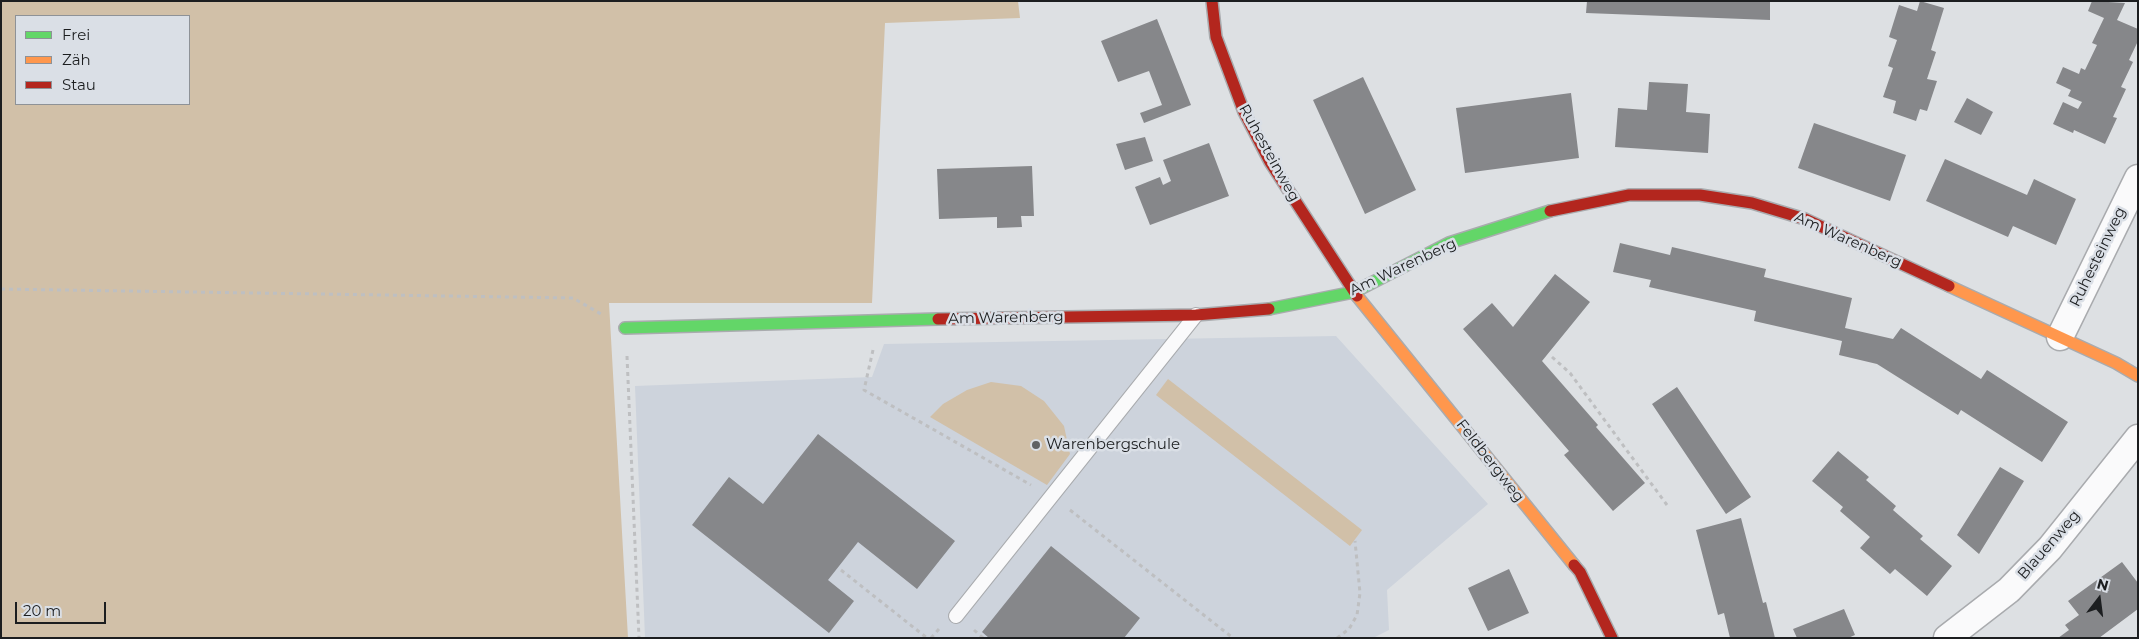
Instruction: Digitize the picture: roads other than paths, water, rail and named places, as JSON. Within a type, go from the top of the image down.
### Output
[{"type":"street","name":"Ruhesteinweg","points":[[1212,1],[1216,37],[1244,112],[1270,162],[1354,292]]},
{"type":"street","name":"Ruhesteinweg","points":[[2060,337],[2138,178]]},
{"type":"street","name":"Am Warenberg","points":[[625,328],[890,320],[1196,315],[1274,309],[1354,292],[1449,244],[1554,210],[1629,195],[1700,195],[1752,203],[1805,219],[2116,363],[2138,376]]},
{"type":"street","name":"Feldbergweg","points":[[1354,292],[1580,572],[1612,638]]},
{"type":"street","name":"Blauenweg","points":[[1947,638],[2009,590],[2050,548],[2138,438]]},
{"type":"lane","points":[[956,616],[1196,315]]},
{"type":"place","name":"Warenbergschule","points":[[1036,445]]}]
